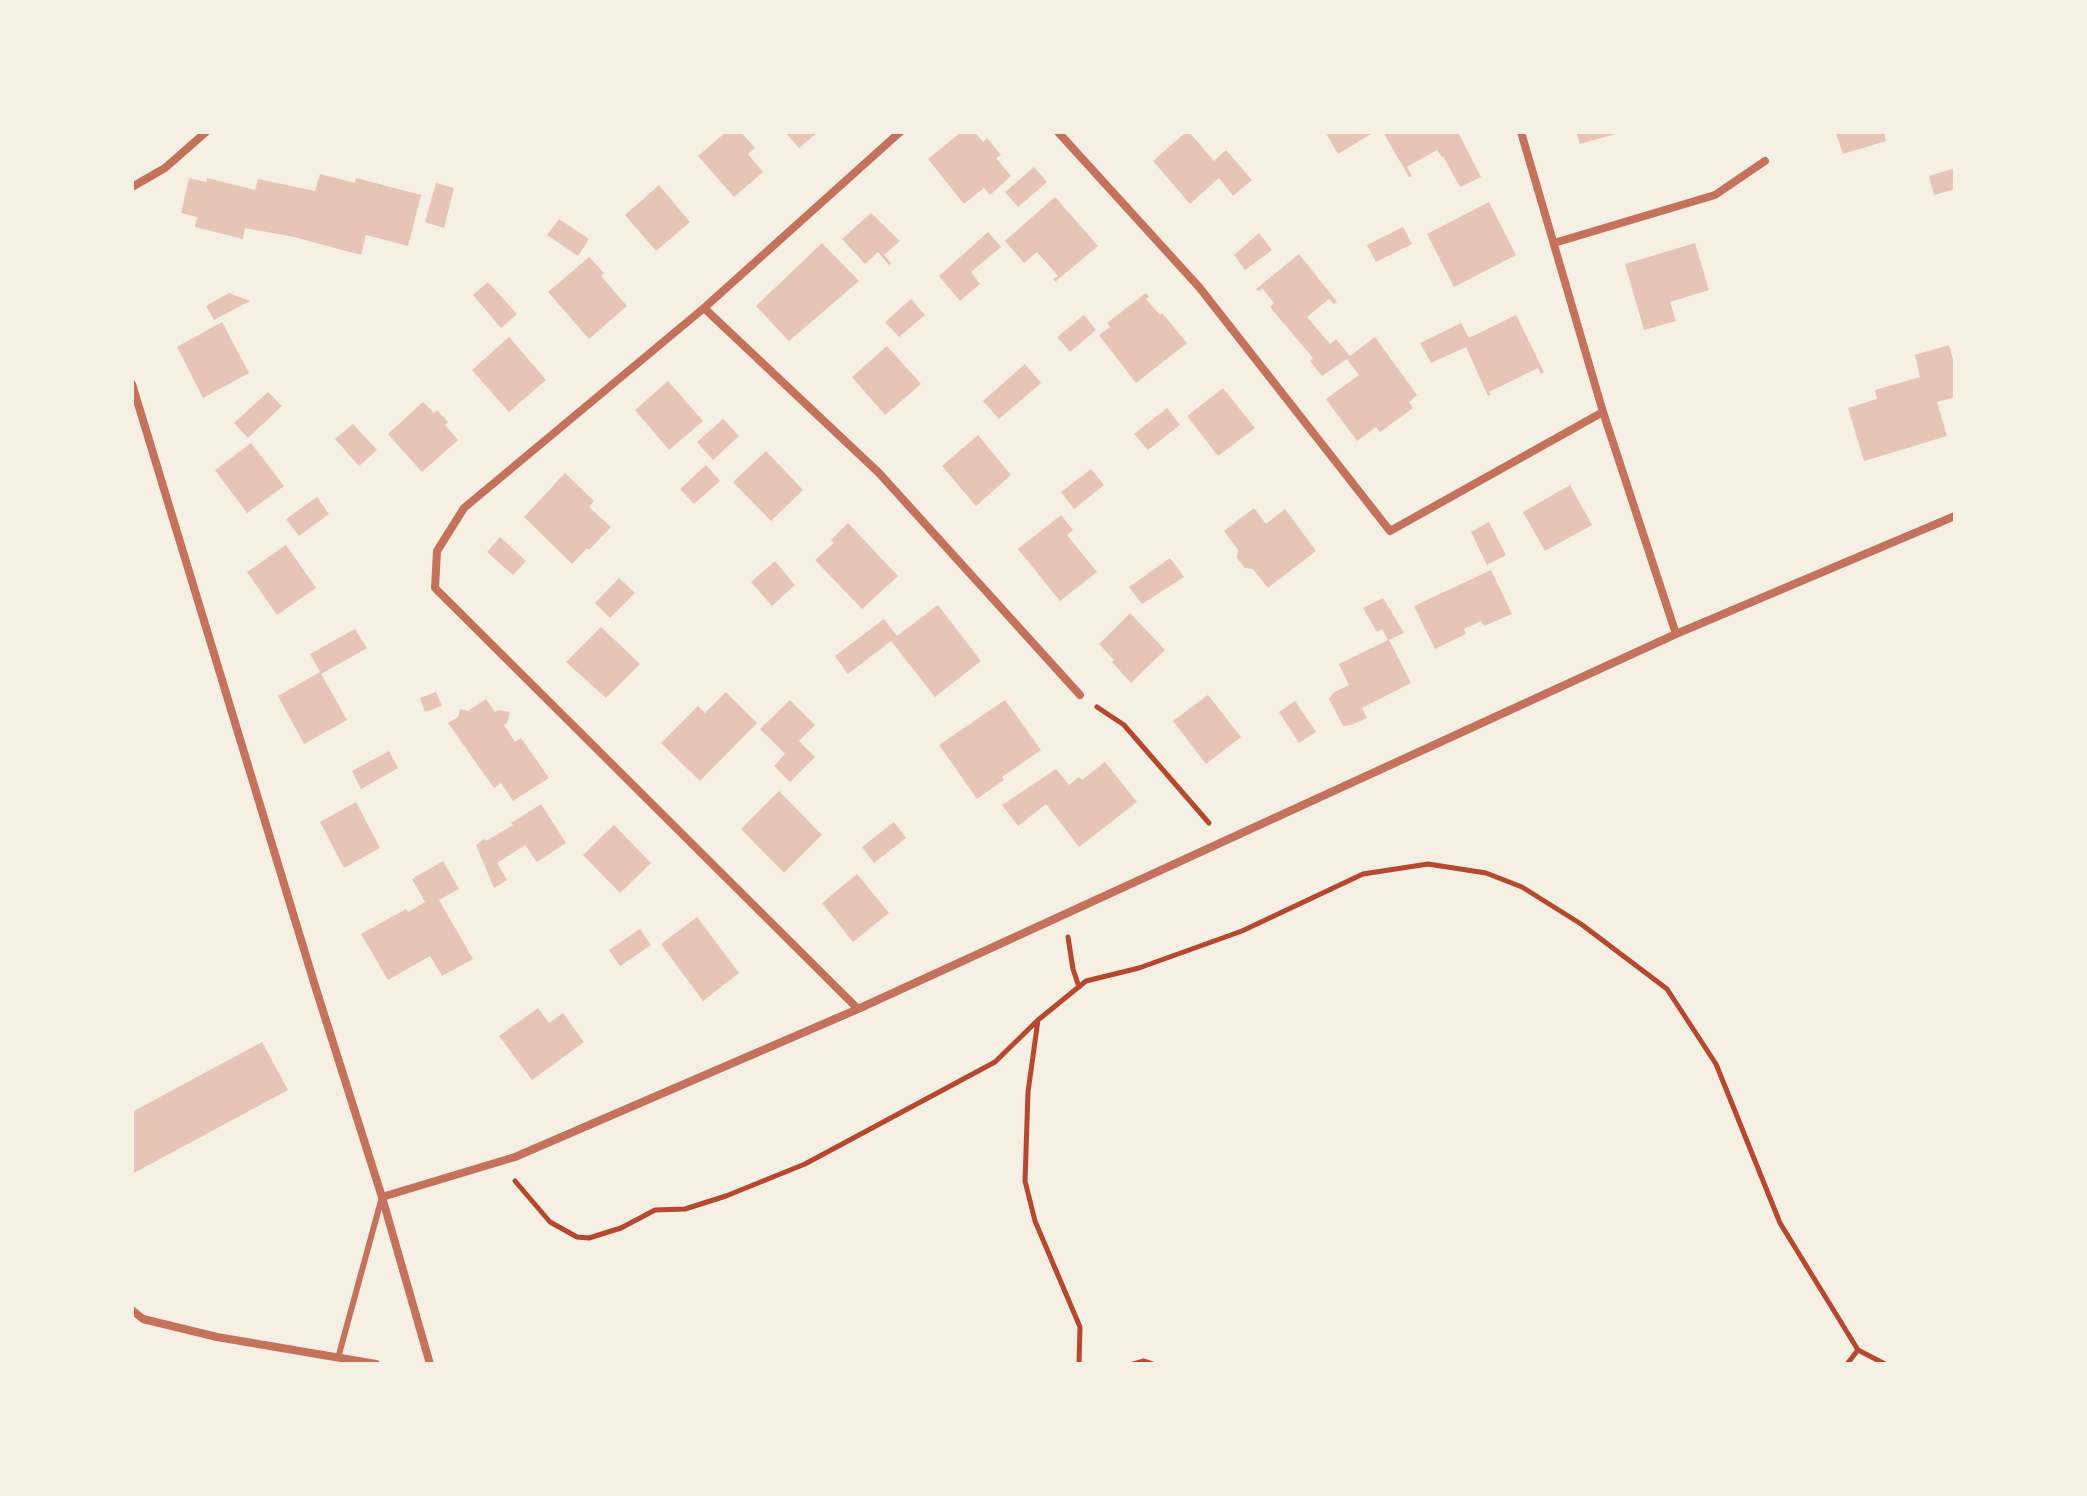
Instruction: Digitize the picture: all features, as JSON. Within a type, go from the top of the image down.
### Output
[{"type":"street","points":[[132,187],[165,168],[206,132]]},
{"type":"street","points":[[858,1009],[435,588],[437,551],[464,508],[704,308],[900,132]]},
{"type":"street","points":[[1058,132],[1199,287],[1390,531],[1603,412]]},
{"type":"street","points":[[1521,132],[1603,412],[1676,634]]},
{"type":"street","points":[[1554,243],[1715,195],[1765,161]]},
{"type":"street","points":[[704,308],[879,473],[1080,695]]},
{"type":"street","points":[[132,384],[382,1197],[430,1364]]},
{"type":"street","points":[[382,1197],[515,1157],[858,1009],[1676,634],[1955,516]]},
{"type":"street","points":[[132,1310],[143,1319],[217,1337],[376,1364]]},
{"type":"lane","points":[[338,1358],[382,1197]]},
{"type":"path","points":[[1080,695],[1124,725],[1224,841]]},
{"type":"path","points":[[499,1163],[550,1222],[577,1237],[589,1238],[621,1228],[655,1210],[685,1209],[726,1196],[805,1164],[995,1062],[1038,1020],[1086,981],[1139,968],[1242,931],[1363,874],[1428,864],[1486,873],[1522,887],[1581,924],[1667,989],[1716,1064],[1780,1223],[1858,1350],[1885,1364]]},
{"type":"path","points":[[1064,915],[1079,987]]},
{"type":"path","points":[[1038,1020],[1028,1092],[1025,1181],[1035,1221],[1080,1327],[1079,1364]]},
{"type":"path","points":[[1847,1364],[1858,1350]]},
{"type":"path","points":[[1133,1364],[1144,1361],[1153,1364]]},
{"type":"building","points":[[726,132],[741,132],[755,148],[748,154],[763,172],[734,197],[698,156]]},
{"type":"building","points":[[785,132],[818,132],[799,148]]},
{"type":"building","points":[[961,132],[975,132],[983,142],[987,138],[1001,155],[996,158],[1011,176],[990,195],[984,188],[964,204],[928,159]]},
{"type":"building","points":[[1186,132],[1214,161],[1226,150],[1252,180],[1233,196],[1219,178],[1190,204],[1153,161]]},
{"type":"building","points":[[1332,132],[1371,134],[1338,154],[1327,135]]},
{"type":"building","points":[[1383,132],[1458,132],[1481,177],[1460,187],[1437,150],[1407,167],[1412,176],[1409,177]]},
{"type":"building","points":[[1576,132],[1619,132],[1619,133],[1580,144]]},
{"type":"building","points":[[1884,132],[1886,141],[1843,154],[1836,133]]},
{"type":"building","points":[[1034,167],[1047,182],[1018,207],[1005,192]]},
{"type":"building","points":[[1955,168],[1955,189],[1934,195],[1929,176]]},
{"type":"building","points":[[320,174],[355,183],[356,178],[421,195],[408,246],[366,235],[361,255],[245,228],[243,239],[195,227],[197,217],[181,213],[189,178],[206,182],[207,178],[255,190],[258,179],[315,191]]},
{"type":"building","points":[[436,183],[454,188],[444,228],[425,222]]},
{"type":"building","points":[[659,185],[690,222],[656,251],[625,215]]},
{"type":"building","points":[[1055,197],[1098,246],[1055,282],[1053,279],[1058,276],[1037,252],[1024,263],[1005,241]]},
{"type":"building","points":[[1489,202],[1516,255],[1454,287],[1427,234]]},
{"type":"building","points":[[871,213],[900,241],[884,255],[891,263],[889,265],[878,252],[865,264],[842,239]]},
{"type":"building","points":[[559,219],[589,239],[578,256],[547,235]]},
{"type":"building","points":[[1403,227],[1412,244],[1376,262],[1367,245]]},
{"type":"building","points":[[988,232],[1001,247],[971,272],[980,284],[960,301],[939,276]]},
{"type":"building","points":[[1259,233],[1272,250],[1245,270],[1234,255]]},
{"type":"building","points":[[822,243],[859,281],[789,341],[756,306]]},
{"type":"building","points":[[1695,243],[1709,290],[1670,302],[1676,321],[1644,330],[1625,264]]},
{"type":"building","points":[[1299,254],[1337,302],[1334,304],[1329,299],[1307,317],[1330,344],[1336,339],[1350,356],[1375,337],[1417,395],[1409,402],[1413,408],[1380,432],[1376,427],[1357,441],[1326,399],[1359,375],[1347,359],[1322,376],[1310,361],[1313,358],[1270,307],[1274,303],[1262,288],[1259,291],[1256,289]]},
{"type":"building","points":[[589,257],[627,306],[589,339],[548,292]]},
{"type":"building","points":[[488,282],[517,314],[501,328],[473,295]]},
{"type":"building","points":[[229,293],[250,301],[214,320],[206,306]]},
{"type":"building","points":[[1146,293],[1149,297],[1146,299],[1187,343],[1136,383],[1099,335],[1110,327],[1107,323]]},
{"type":"building","points":[[911,299],[925,315],[899,337],[885,322]]},
{"type":"building","points":[[1084,315],[1096,330],[1070,352],[1057,337]]},
{"type":"building","points":[[1516,315],[1544,372],[1541,374],[1538,368],[1489,392],[1491,395],[1488,396],[1466,347],[1431,363],[1420,343],[1461,323],[1469,338]]},
{"type":"building","points":[[222,322],[249,373],[203,398],[177,347]]},
{"type":"building","points":[[509,337],[546,380],[509,412],[472,370]]},
{"type":"building","points":[[1949,345],[1955,367],[1955,397],[1937,402],[1947,436],[1864,461],[1848,408],[1877,399],[1875,390],[1920,377],[1915,355]]},
{"type":"building","points":[[887,346],[921,384],[885,415],[852,377]]},
{"type":"building","points":[[1025,364],[1041,383],[999,419],[983,401]]},
{"type":"building","points":[[668,381],[703,421],[669,450],[635,410]]},
{"type":"building","points":[[1223,388],[1255,428],[1218,456],[1187,416]]},
{"type":"building","points":[[268,392],[282,406],[248,438],[234,423]]},
{"type":"building","points":[[423,402],[434,413],[437,410],[458,440],[422,472],[388,434]]},
{"type":"building","points":[[1167,408],[1180,425],[1148,450],[1134,434]]},
{"type":"building","points":[[723,419],[739,436],[713,460],[697,442]]},
{"type":"building","points":[[353,424],[377,450],[359,466],[335,439]]},
{"type":"building","points":[[978,435],[1011,475],[976,506],[942,466]]},
{"type":"building","points":[[251,443],[284,486],[247,513],[215,470]]},
{"type":"building","points":[[766,451],[803,490],[771,521],[733,482]]},
{"type":"building","points":[[706,465],[720,481],[694,504],[680,489]]},
{"type":"building","points":[[1091,469],[1104,485],[1074,509],[1061,492]]},
{"type":"building","points":[[565,473],[594,501],[589,507],[611,527],[572,564],[524,517]]},
{"type":"building","points":[[1570,485],[1592,525],[1545,551],[1523,512]]},
{"type":"building","points":[[317,497],[329,514],[299,536],[286,519]]},
{"type":"building","points":[[1254,508],[1266,524],[1285,509],[1316,551],[1268,588],[1253,569],[1245,568],[1237,558],[1238,550],[1224,531]]},
{"type":"building","points":[[1061,515],[1073,530],[1067,535],[1097,572],[1060,601],[1018,549]]},
{"type":"building","points":[[1489,522],[1506,555],[1487,565],[1471,532]]},
{"type":"building","points":[[848,523],[898,576],[862,609],[815,560],[834,543],[831,540]]},
{"type":"building","points":[[500,537],[526,561],[513,575],[487,552]]},
{"type":"building","points":[[286,545],[316,588],[277,615],[247,572]]},
{"type":"building","points":[[1170,558],[1184,577],[1142,604],[1129,587]]},
{"type":"building","points":[[775,561],[795,585],[772,606],[751,582]]},
{"type":"building","points":[[1491,570],[1512,614],[1484,626],[1481,621],[1464,629],[1466,634],[1435,649],[1414,606]]},
{"type":"building","points":[[619,578],[635,593],[610,618],[595,603]]},
{"type":"building","points":[[1383,598],[1404,633],[1389,640],[1411,683],[1362,708],[1367,718],[1343,726],[1329,699],[1334,692],[1349,685],[1339,664],[1388,640],[1382,629],[1377,632],[1363,608]]},
{"type":"building","points":[[938,605],[981,661],[935,697],[891,641],[848,674],[835,656],[884,619],[897,636]]},
{"type":"building","points":[[1130,613],[1165,650],[1131,683],[1099,644]]},
{"type":"building","points":[[601,627],[640,664],[606,698],[566,662]]},
{"type":"building","points":[[355,629],[367,648],[321,674],[310,654]]},
{"type":"building","points":[[320,672],[347,720],[304,744],[278,696]]},
{"type":"building","points":[[436,692],[442,706],[425,712],[420,698]]},
{"type":"building","points":[[726,692],[757,723],[700,781],[661,743],[698,706],[705,713]]},
{"type":"building","points":[[1208,695],[1241,737],[1206,764],[1173,721]]},
{"type":"building","points":[[486,699],[495,712],[510,712],[504,725],[515,742],[521,738],[549,778],[513,801],[501,783],[494,788],[448,723],[458,717],[460,709],[468,711]]},
{"type":"building","points":[[790,700],[815,725],[799,741],[815,757],[790,782],[774,766],[785,754],[760,729]]},
{"type":"building","points":[[1005,700],[1041,750],[977,799],[939,745]]},
{"type":"building","points":[[1295,701],[1316,732],[1299,743],[1279,712]]},
{"type":"building","points":[[389,751],[398,768],[361,789],[352,771]]},
{"type":"building","points":[[1105,762],[1137,802],[1079,847],[1046,804],[1018,826],[1002,805],[1056,769],[1069,785],[1079,777],[1082,780]]},
{"type":"building","points":[[779,791],[822,835],[784,873],[741,829]]},
{"type":"building","points":[[356,802],[380,848],[344,868],[320,822]]},
{"type":"building","points":[[541,804],[566,843],[537,862],[525,845],[497,863],[507,880],[494,888],[476,845],[513,825],[511,823]]},
{"type":"building","points":[[894,822],[906,838],[874,863],[862,847]]},
{"type":"building","points":[[614,825],[651,863],[620,893],[583,855]]},
{"type":"building","points":[[443,861],[459,889],[439,900],[473,959],[442,976],[430,956],[388,980],[361,934],[425,902],[412,879]]},
{"type":"building","points":[[857,874],[889,913],[853,942],[822,903]]},
{"type":"building","points":[[697,917],[739,973],[703,1001],[661,944]]},
{"type":"building","points":[[640,929],[651,945],[620,966],[609,950]]},
{"type":"building","points":[[538,1008],[549,1023],[563,1013],[584,1042],[532,1080],[499,1036]]},
{"type":"building","points":[[262,1042],[288,1090],[132,1174],[132,1112]]}]
